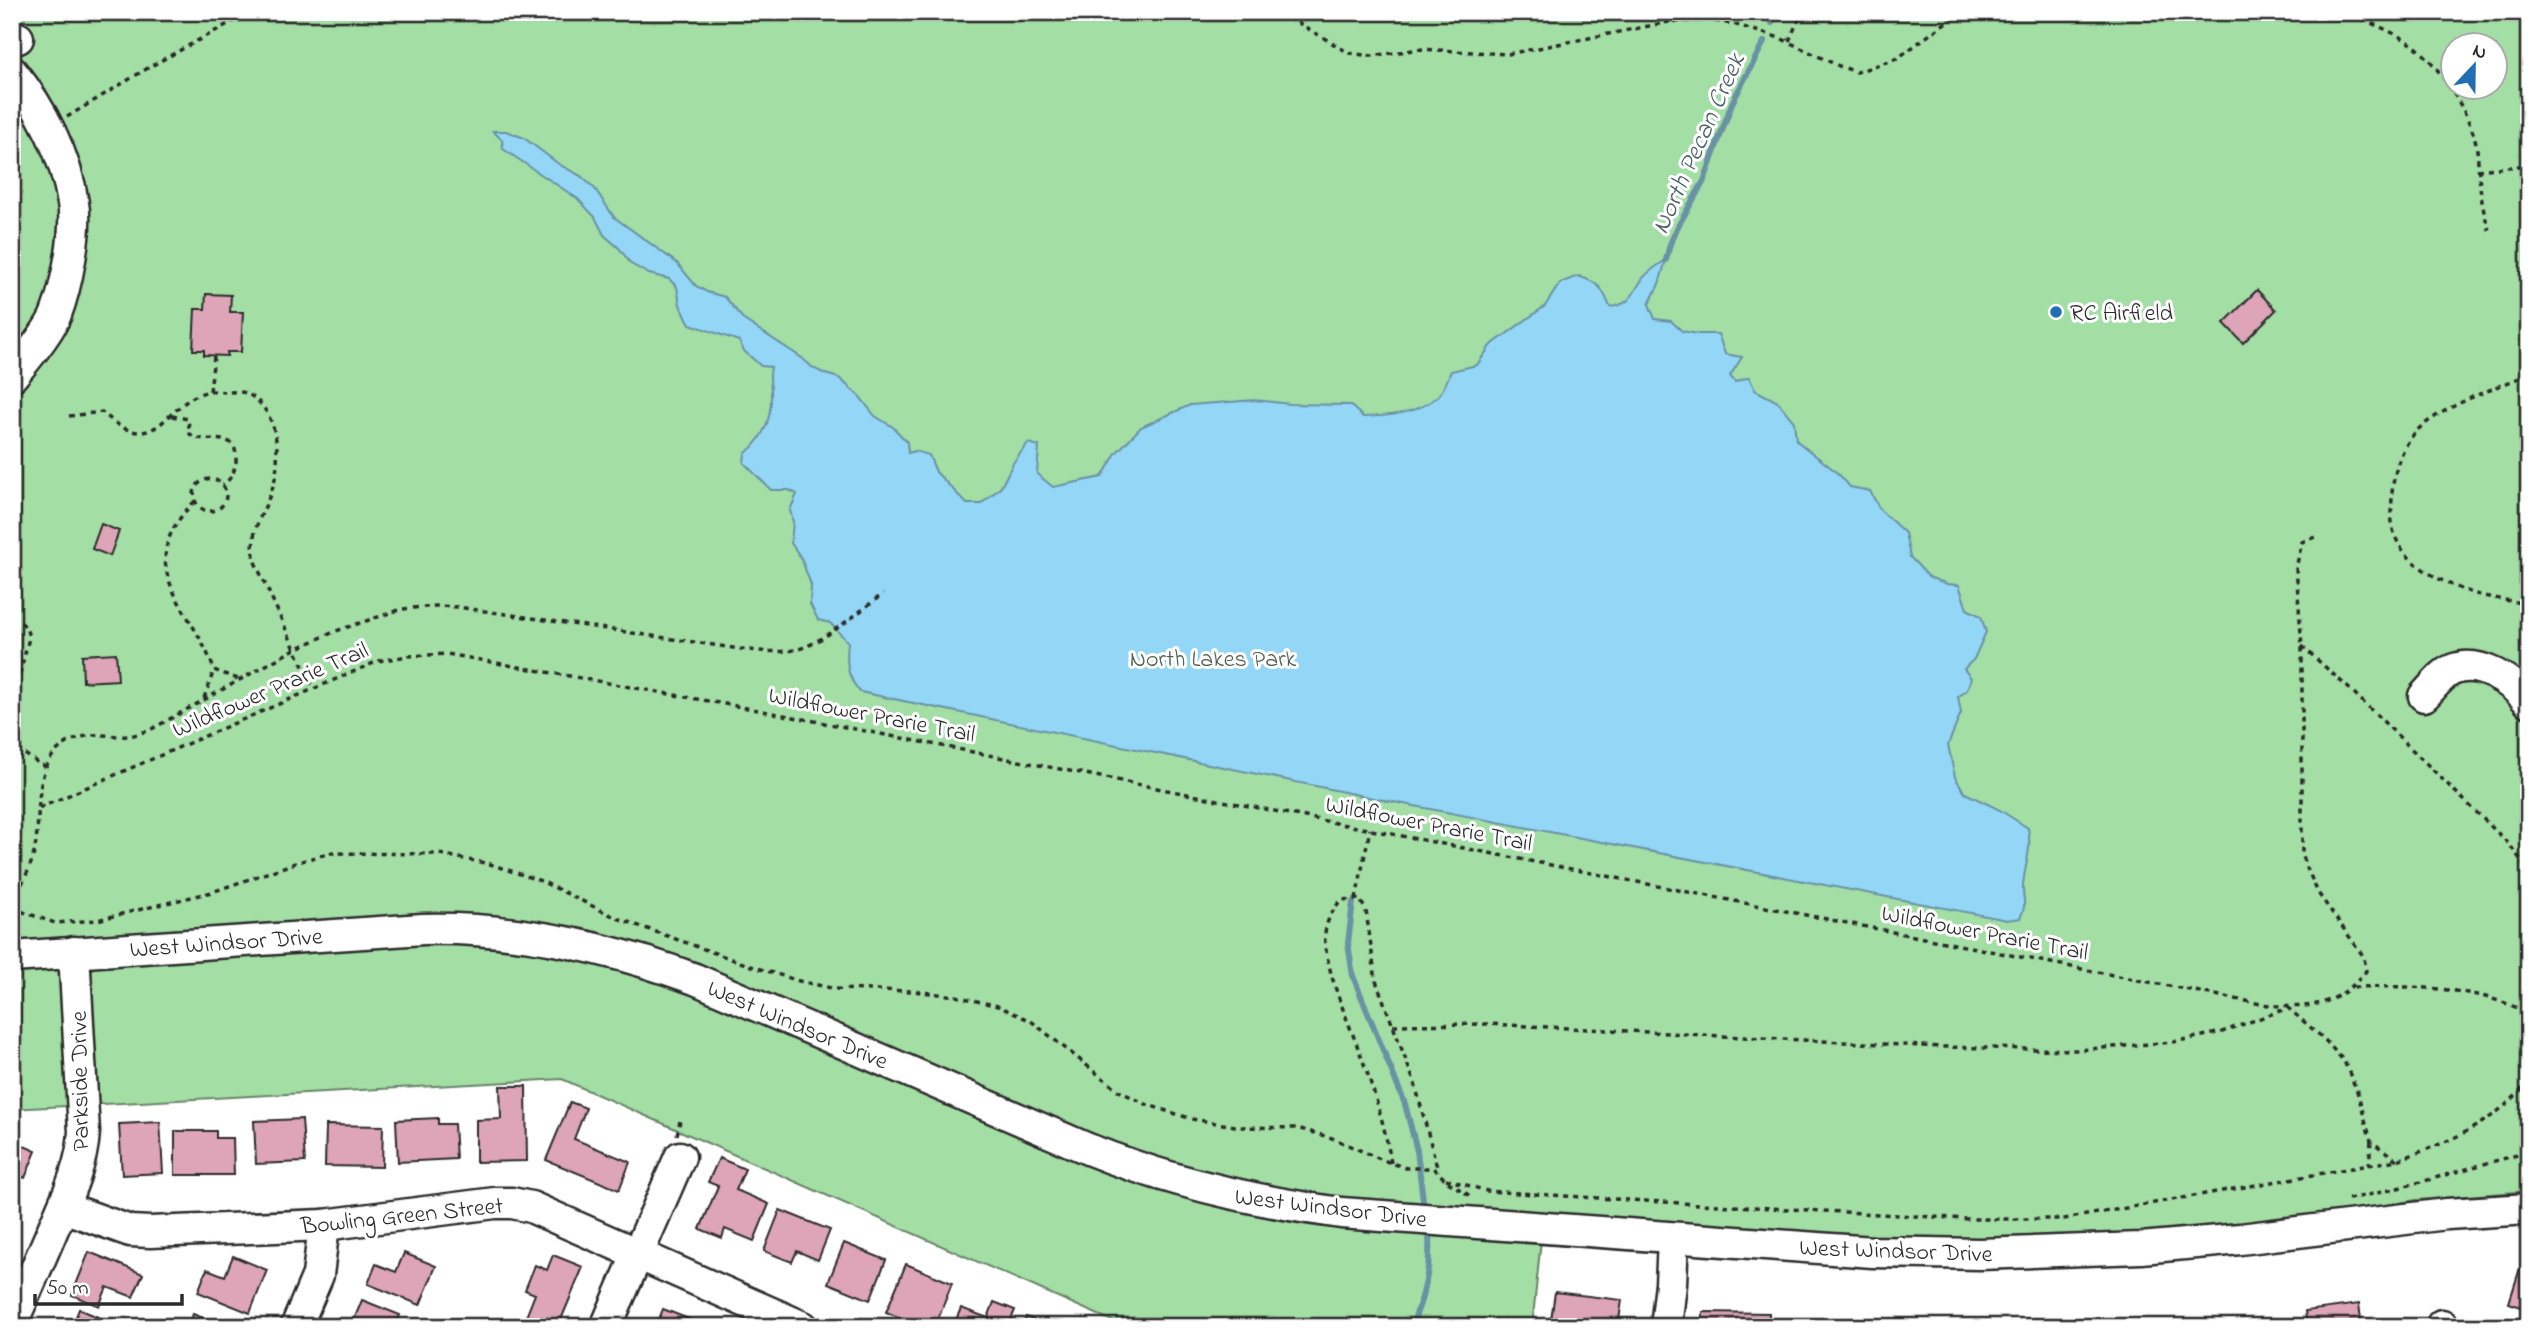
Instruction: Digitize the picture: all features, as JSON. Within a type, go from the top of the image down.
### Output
[{"type":"street","points":[[12,72],[29,92],[60,154],[74,205],[70,260],[55,316]]},
{"type":"street","points":[[12,376],[55,316],[85,282]]},
{"type":"street","points":[[2424,696],[2450,670],[2470,667],[2497,675],[2529,702]]},
{"type":"street","name":"West Windsor Drive","points":[[12,957],[441,929],[514,934],[571,943],[646,962],[695,979],[1088,1149],[1190,1185],[1266,1202],[1341,1213],[1911,1254],[2107,1250],[2217,1241],[2447,1213],[2529,1209]]},
{"type":"street","name":"Parkside Drive","points":[[12,1323],[80,1165],[84,1132],[74,952]]},
{"type":"street","points":[[606,1327],[680,1157]]},
{"type":"street","name":"Bowling Green Street","points":[[63,1207],[130,1231],[324,1225],[512,1203],[531,1207],[638,1253],[750,1316],[803,1327]]},
{"type":"street","points":[[296,1327],[318,1275],[324,1225]]},
{"type":"street","points":[[1666,1327],[1673,1238]]},
{"type":"path","points":[[48,129],[153,65],[250,12]]},
{"type":"path","points":[[1280,12],[1349,53],[1372,56],[1420,49],[1508,54],[1669,22],[1708,20],[1733,24],[1789,41],[1857,72],[1898,58],[1960,12]]},
{"type":"path","points":[[1789,41],[1802,12]]},
{"type":"path","points":[[2344,12],[2382,28],[2414,46],[2441,73],[2464,112],[2477,147],[2481,205],[2489,230]]},
{"type":"path","points":[[2477,170],[2529,164]]},
{"type":"path","points":[[210,391],[214,356]]},
{"type":"path","points":[[2529,374],[2448,410],[2420,428],[2402,452],[2393,476],[2392,505],[2395,536],[2409,556],[2428,571],[2452,585],[2478,595],[2529,604]]},
{"type":"path","points":[[69,416],[102,412],[116,425],[133,432],[154,430],[178,408],[210,391],[246,393],[262,406],[274,433],[276,468],[273,485],[253,535],[255,562],[313,688]]},
{"type":"path","points":[[172,416],[188,419],[190,434],[195,438],[225,439],[232,445],[236,462],[230,480],[223,485]]},
{"type":"path","points":[[210,478],[223,485],[225,501],[218,510],[206,511],[195,502],[194,490],[200,482],[210,478]]},
{"type":"path","points":[[195,502],[172,530],[164,559],[170,587],[202,640],[214,670],[203,700]]},
{"type":"path","points":[[2318,536],[2302,542],[2296,568],[2302,646],[2302,857],[2318,893],[2364,957],[2366,971],[2354,987]]},
{"type":"path","points":[[12,902],[35,851],[41,782],[45,767],[55,753],[86,736],[131,736],[150,730],[295,649],[336,631],[402,609],[436,606],[775,652],[802,648],[883,594]]},
{"type":"path","points":[[12,618],[21,621],[29,638],[12,704]]},
{"type":"path","points":[[2302,646],[2509,844],[2529,871]]},
{"type":"path","name":"Wildflower Prarie Trail","points":[[39,808],[378,661],[447,654],[758,710],[2288,1008],[2313,1006],[2335,999],[2354,987]]},
{"type":"path","points":[[214,670],[241,680]]},
{"type":"path","points":[[12,739],[23,753],[45,767]]},
{"type":"path","points":[[1356,899],[1370,829]]},
{"type":"path","points":[[1391,1163],[1386,1132],[1373,1087],[1343,1012],[1325,941],[1329,915],[1341,900],[1360,899],[1366,911],[1376,981],[1415,1084],[1438,1171],[1468,1196],[1481,1200]]},
{"type":"path","points":[[2354,987],[2389,986],[2480,994],[2504,1001],[2529,1013]]},
{"type":"path","points":[[1392,1024],[1487,1024],[1929,1046],[2077,1050],[2173,1042],[2222,1032],[2288,1008],[2323,1038],[2344,1061],[2357,1091],[2371,1141],[2368,1166]]},
{"type":"path","points":[[1446,1180],[1487,1191],[2017,1220],[2064,1219],[2397,1160],[2446,1143],[2495,1115],[2517,1096],[2529,1081]]},
{"type":"path","points":[[2371,1141],[2397,1160]]},
{"type":"path","points":[[2344,1200],[2529,1153]]},
{"type":"path","points":[[1406,1168],[1438,1171]]},
{"type":"green space","name":"North Lakes Park","points":[[12,12],[2529,12],[2529,1191],[2416,1200],[2267,1226],[2111,1236],[1924,1241],[1541,1240],[1532,1327],[1126,1327],[562,1079],[12,1109]]},
{"type":"water","points":[[493,131],[506,131],[524,138],[560,165],[581,176],[595,189],[614,217],[677,263],[696,286],[725,297],[744,320],[813,368],[839,378],[860,397],[875,416],[893,427],[907,442],[908,453],[915,451],[929,455],[936,472],[967,504],[981,504],[1001,487],[1013,463],[1028,443],[1039,446],[1037,474],[1053,487],[1102,477],[1116,453],[1141,427],[1190,405],[1255,400],[1290,404],[1350,405],[1363,417],[1393,415],[1421,407],[1438,396],[1451,371],[1477,365],[1490,346],[1545,306],[1560,283],[1578,276],[1599,287],[1610,307],[1617,306],[1627,301],[1645,275],[1666,260],[1659,284],[1649,304],[1655,319],[1671,321],[1682,331],[1718,334],[1725,354],[1742,357],[1730,376],[1735,382],[1749,377],[1755,390],[1778,402],[1794,422],[1796,440],[1850,487],[1870,491],[1880,510],[1905,533],[1910,557],[1929,577],[1947,584],[1959,585],[1967,609],[1981,616],[1986,632],[1974,659],[1964,669],[1971,678],[1967,690],[1958,697],[1961,713],[1948,745],[1955,777],[1965,793],[2000,810],[2028,828],[2029,850],[2023,885],[2024,904],[2020,918],[2007,920],[1373,798],[860,692],[848,668],[848,642],[830,623],[818,620],[810,604],[811,585],[801,558],[791,543],[793,522],[790,510],[797,494],[789,490],[771,490],[744,463],[745,454],[763,433],[769,417],[771,367],[761,366],[744,351],[739,341],[690,324],[680,305],[677,287],[669,279],[649,274],[631,264],[619,248],[604,235],[595,217],[578,199],[503,149],[502,140]]},
{"type":"building","points":[[2257,290],[2276,310],[2243,343],[2224,323]]},
{"type":"building","points":[[206,294],[231,295],[230,312],[243,312],[241,352],[227,352],[227,356],[204,355],[204,350],[193,350],[195,309],[205,309]]},
{"type":"building","points":[[101,524],[119,531],[110,556],[92,549]]},
{"type":"building","points":[[116,653],[118,680],[83,682],[82,655]]},
{"type":"building","points":[[500,1086],[526,1086],[527,1161],[476,1162],[476,1120],[501,1119]]},
{"type":"building","points":[[570,1102],[586,1108],[574,1139],[630,1162],[619,1190],[546,1160]]},
{"type":"building","points":[[438,1118],[438,1124],[454,1124],[456,1159],[398,1162],[396,1120]]},
{"type":"building","points":[[302,1119],[305,1162],[256,1164],[254,1121]]},
{"type":"building","points":[[160,1122],[163,1173],[122,1175],[119,1124]]},
{"type":"building","points":[[326,1125],[383,1126],[382,1167],[325,1166]]},
{"type":"building","points":[[175,1131],[216,1131],[216,1138],[233,1138],[234,1175],[175,1175]]},
{"type":"building","points":[[12,1141],[36,1151],[25,1178],[12,1172]]},
{"type":"building","points":[[719,1158],[745,1169],[736,1190],[769,1204],[754,1241],[725,1229],[722,1238],[700,1229],[718,1186],[708,1182]]},
{"type":"building","points":[[12,1183],[19,1186],[12,1201]]},
{"type":"building","points":[[780,1210],[830,1230],[818,1260],[797,1251],[792,1262],[764,1251]]},
{"type":"building","points":[[844,1243],[886,1260],[870,1300],[828,1283]]},
{"type":"building","points":[[89,1252],[143,1274],[133,1297],[107,1287],[99,1306],[72,1295]]},
{"type":"building","points":[[404,1253],[436,1266],[420,1305],[368,1284],[376,1264],[396,1272]]},
{"type":"building","points":[[553,1255],[583,1267],[558,1327],[526,1317],[535,1294],[525,1290],[535,1265],[547,1270]]},
{"type":"building","points":[[233,1256],[267,1270],[250,1313],[198,1292],[207,1269],[225,1276]]},
{"type":"building","points":[[906,1264],[952,1283],[935,1327],[922,1327],[886,1312]]},
{"type":"building","points":[[2520,1268],[2529,1270],[2529,1310],[2509,1303]]},
{"type":"building","points":[[1555,1292],[1622,1300],[1618,1327],[1550,1327]]},
{"type":"building","points":[[362,1300],[400,1315],[395,1327],[351,1327]]},
{"type":"building","points":[[994,1302],[1015,1310],[1008,1327],[953,1327],[961,1308],[988,1318]]},
{"type":"building","points":[[2359,1304],[2362,1327],[2307,1327],[2305,1311]]},
{"type":"building","points":[[79,1309],[105,1320],[102,1327],[72,1327]]},
{"type":"building","points":[[663,1309],[702,1324],[701,1327],[656,1327]]},
{"type":"building","points":[[1703,1312],[1769,1313],[1769,1327],[1702,1327]]},
{"type":"building","points":[[193,1314],[226,1327],[188,1327]]},
{"type":"building","points":[[1026,1317],[1051,1327],[1022,1327]]},
{"type":"waterway","name":"North Pecan Creek","points":[[1772,23],[1776,12]]},
{"type":"waterway","name":"North Pecan Creek","points":[[1666,260],[1678,226],[1704,181],[1732,103],[1764,42]]},
{"type":"waterway","name":"North Pecan Creek","points":[[1353,902],[1348,943],[1353,976],[1405,1104],[1417,1151],[1424,1208]]},
{"type":"waterway","name":"North Pecan Creek","points":[[1411,1327],[1426,1283],[1429,1236]]},
{"type":"place","name":"RC Airfield","points":[[2056,312]]}]
